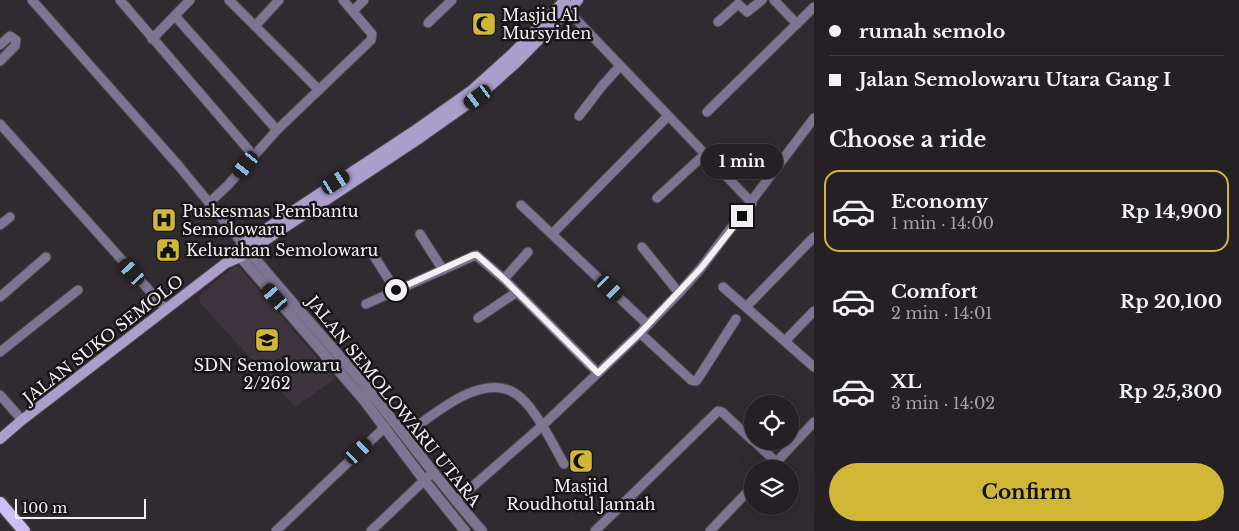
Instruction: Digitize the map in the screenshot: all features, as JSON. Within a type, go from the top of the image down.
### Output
[{"type":"main road","points":[[475,93],[565,0]]},
{"type":"main road","points":[[475,93],[516,63],[578,0]]},
{"type":"main road","name":"JALAN SUKO SEMOLO","points":[[0,439],[22,420],[242,251],[414,131],[475,93]]},
{"type":"main road","points":[[0,503],[24,531]]},
{"type":"street","points":[[32,0],[209,203],[242,251]]},
{"type":"street","points":[[120,0],[253,156]]},
{"type":"street","points":[[152,39],[190,0]]},
{"type":"street","points":[[229,0],[319,90]]},
{"type":"street","points":[[254,26],[279,0]]},
{"type":"street","points":[[209,203],[228,185],[277,130],[372,40],[372,34],[343,0]]},
{"type":"street","points":[[353,11],[364,0]]},
{"type":"street","points":[[428,23],[452,0]]},
{"type":"street","points":[[718,22],[738,4],[747,12],[762,0]]},
{"type":"street","points":[[774,0],[797,24]]},
{"type":"street","points":[[707,112],[814,7]]},
{"type":"street","points":[[568,11],[752,203]]},
{"type":"street","points":[[175,16],[277,130]]},
{"type":"street","points":[[0,44],[10,36],[16,40],[15,46],[0,61]]},
{"type":"street","points":[[579,116],[620,66]]},
{"type":"street","points":[[552,234],[668,116]]},
{"type":"street","points":[[456,501],[542,426],[640,333],[679,293],[752,203],[814,118]]},
{"type":"street","points":[[0,124],[166,310]]},
{"type":"street","points":[[657,198],[705,154]]},
{"type":"street","points":[[521,205],[648,325]]},
{"type":"street","points":[[0,225],[10,216]]},
{"type":"street","points":[[420,234],[443,270]]},
{"type":"street","points":[[746,307],[814,237]]},
{"type":"street","points":[[642,247],[679,293]]},
{"type":"street","name":"JALAN SEMOLOWARU UTARA","points":[[242,251],[385,427],[462,530]]},
{"type":"street","name":"JALAN SEMOLOWARU UTARA","points":[[242,251],[405,435],[456,501],[482,531]]},
{"type":"street","points":[[504,279],[528,252]]},
{"type":"street","points":[[366,304],[476,254],[504,279],[598,373]]},
{"type":"street","points":[[374,256],[396,290]]},
{"type":"street","points":[[0,298],[46,257]]},
{"type":"street","points":[[723,287],[786,340],[814,367]]},
{"type":"street","points":[[0,352],[78,290]]},
{"type":"street","points":[[478,318],[517,292]]},
{"type":"street","points":[[786,340],[814,312]]},
{"type":"street","points":[[640,333],[691,380],[696,381],[736,319]]},
{"type":"street","points":[[405,435],[469,392],[500,388],[516,394],[524,401],[542,426],[564,464]]},
{"type":"street","points":[[0,395],[22,420]]},
{"type":"street","points":[[596,531],[718,411],[722,412],[744,433]]},
{"type":"street","points":[[778,460],[814,422]]},
{"type":"street","points":[[276,531],[385,427]]},
{"type":"street","points":[[760,450],[769,460]]},
{"type":"street","points":[[371,531],[433,472]]},
{"type":"street","points":[[710,531],[744,495]]},
{"type":"shaded area","name":"SDN Semolowaru 2/262","points":[[236,266],[240,268],[335,379],[295,407],[200,303],[199,296]]},
{"type":"place","name":"Masjid Al Mursyiden","points":[[484,24]]},
{"type":"place","name":"Puskesmas Pembantu Semolowaru","points":[[164,220]]},
{"type":"place","name":"Kelurahan Semolowaru","points":[[168,250]]},
{"type":"place","name":"SDN Semolowaru 2/262","points":[[267,340]]},
{"type":"place","name":"Masjid Roudhotul Jannah","points":[[581,461]]},
{"type":"route","points":[[396,290],[476,254],[504,279],[598,373],[679,293],[742,216]]}]
